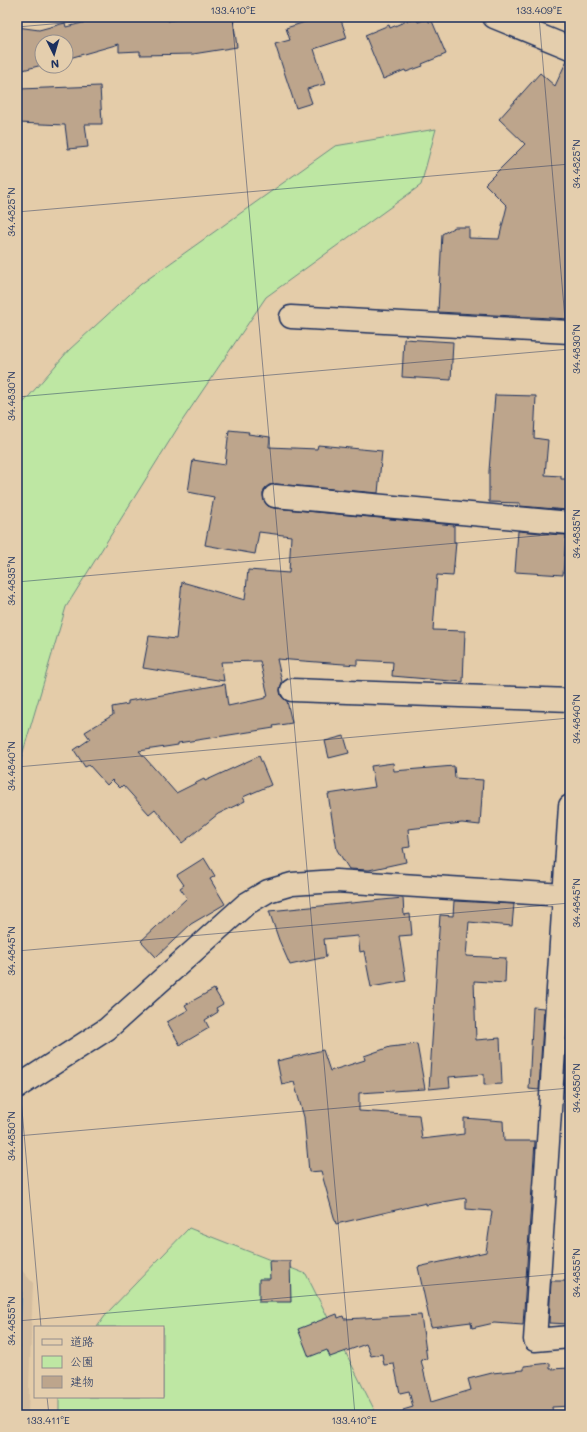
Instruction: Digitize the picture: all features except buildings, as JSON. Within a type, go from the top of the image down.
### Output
[{"type":"street","points":[[494,17],[570,48]]},
{"type":"street","points":[[291,318],[570,332]]},
{"type":"street","points":[[275,496],[570,523]]},
{"type":"street","points":[[292,690],[570,700]]},
{"type":"street","points":[[570,806],[536,1340],[570,1337]]},
{"type":"street","points":[[17,1087],[107,1029],[246,904],[268,891],[292,884],[336,881],[564,895]]},
{"type":"shaded area","points":[[17,1265],[33,1283],[28,1415],[17,1415]]},
{"type":"green space","points":[[436,129],[421,185],[266,297],[182,421],[66,607],[17,772],[17,410],[69,350],[141,284],[335,146]]},
{"type":"green space","points":[[189,1228],[306,1274],[377,1415],[59,1415],[59,1398],[164,1398],[164,1326],[98,1326],[108,1312]]},
{"type":"water","points":[[17,1289],[22,1289],[18,1373],[17,1373]]}]
